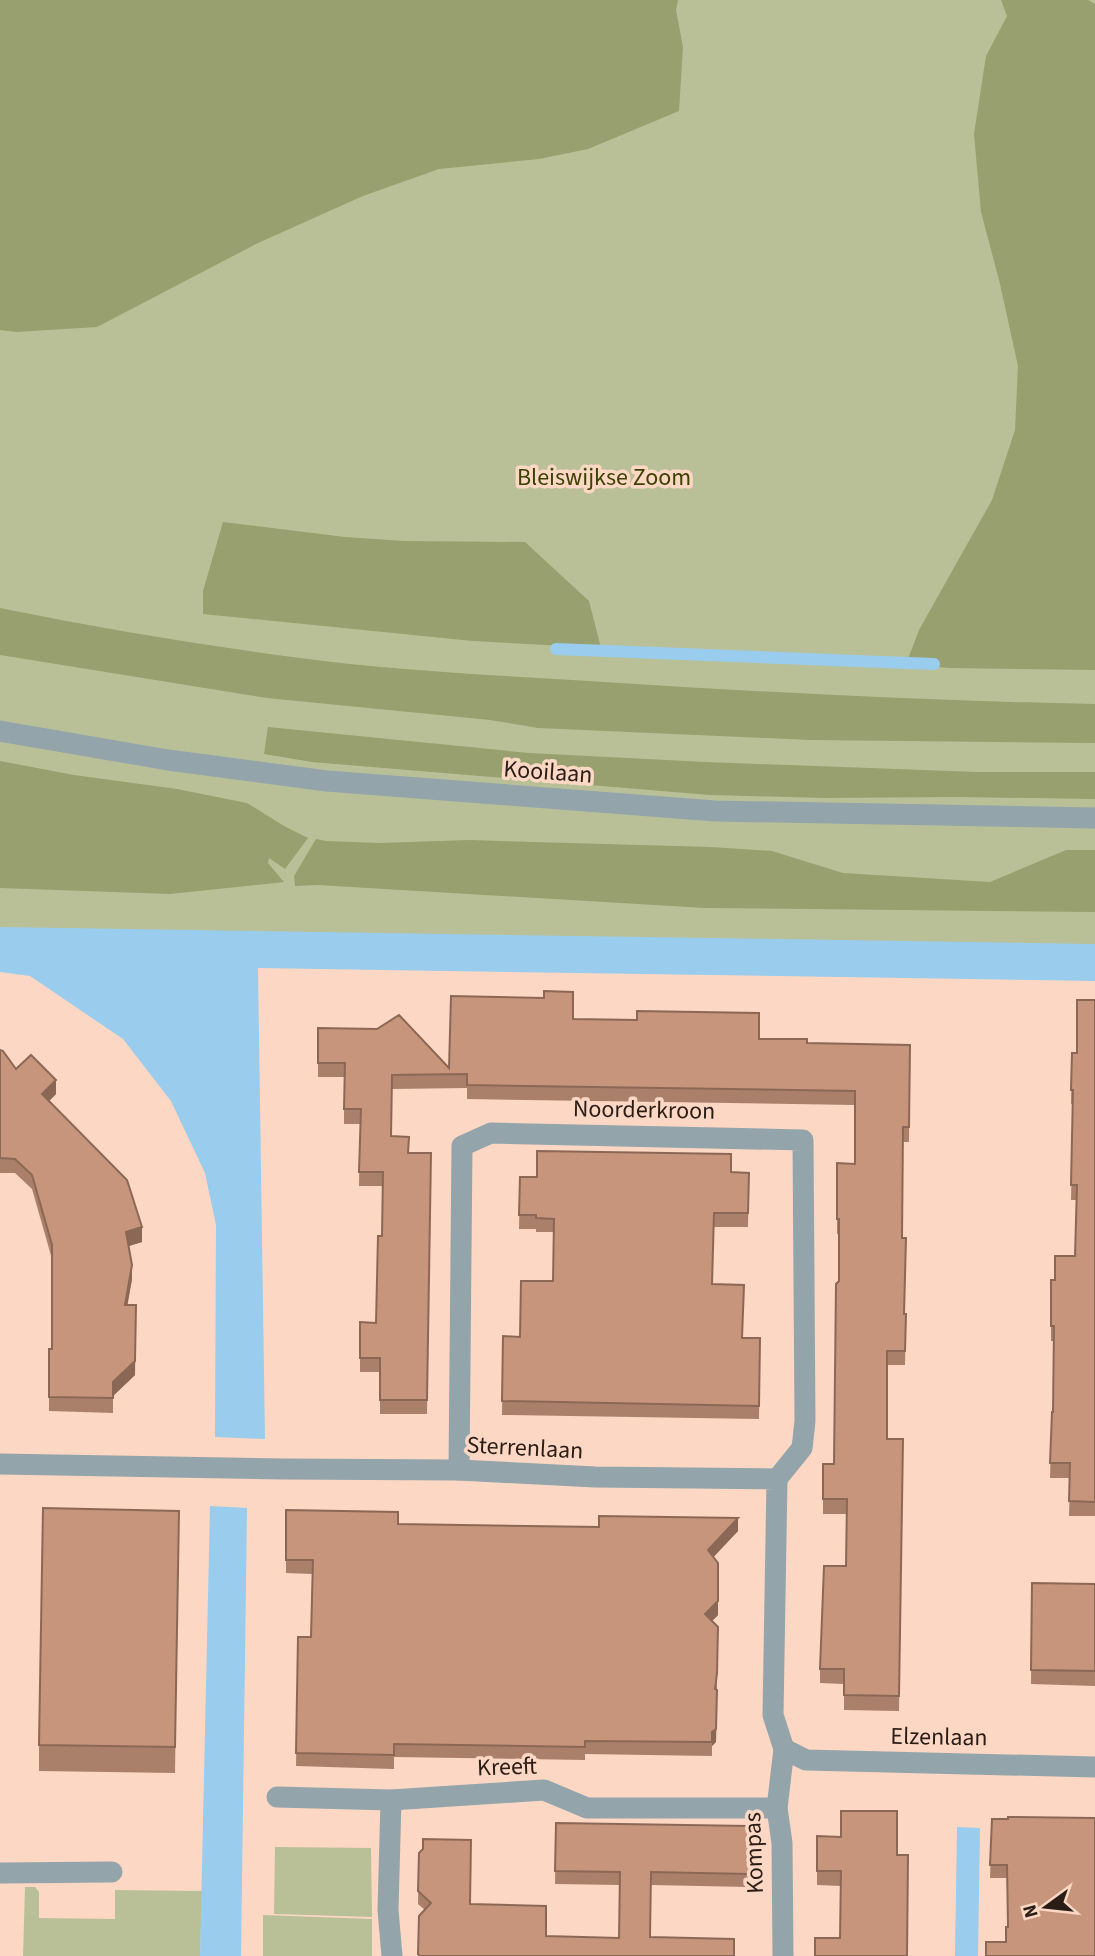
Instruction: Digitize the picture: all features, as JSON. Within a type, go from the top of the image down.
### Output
[{"type":"street","name":"Kooilaan","points":[[0,731],[168,760],[327,781],[715,811],[1095,818]]},
{"type":"street","name":"Noorderkroon","points":[[459,1471],[462,1146],[491,1133],[803,1140],[805,1421],[802,1448],[777,1479]]},
{"type":"street","name":"Sterrenlaan","points":[[0,1464],[777,1479]]},
{"type":"street","points":[[777,1479],[773,1715],[784,1749]]},
{"type":"street","name":"Elzenlaan","points":[[784,1749],[806,1760],[1095,1767]]},
{"type":"street","name":"Kompas","points":[[783,1956],[782,1843],[777,1808],[784,1749]]},
{"type":"street","name":"Kreeft","points":[[277,1797],[391,1800],[544,1790],[587,1808],[777,1808]]},
{"type":"street","points":[[391,1800],[387,1910],[392,1956]]},
{"type":"street","points":[[0,1873],[112,1872]]},
{"type":"green space","name":"Bleiswijkse Zoom","points":[[0,0],[1095,0],[1095,965],[0,943]]},
{"type":"green space","points":[[0,0],[678,0],[676,10],[683,47],[679,111],[588,149],[539,159],[439,169],[363,196],[258,243],[97,327],[16,332],[0,330]]},
{"type":"green space","points":[[1001,0],[1088,0],[1095,4],[1095,670],[949,668],[906,664],[919,630],[992,500],[1015,430],[1018,366],[981,212],[974,134],[986,56],[1007,16]]},
{"type":"green space","points":[[223,522],[345,537],[404,541],[525,542],[589,601],[601,648],[473,641],[203,614],[203,591]]},
{"type":"green space","points":[[0,608],[187,642],[380,667],[798,693],[1095,704],[1095,743],[811,740],[538,728],[490,720],[267,698],[0,655]]},
{"type":"green space","points":[[268,727],[529,753],[977,772],[1095,772],[1095,799],[710,795],[312,762],[264,754]]},
{"type":"green space","points":[[0,761],[247,803],[308,838],[285,869],[269,858],[268,863],[284,882],[170,894],[0,888]]},
{"type":"green space","points":[[316,839],[380,843],[469,840],[711,847],[772,851],[843,873],[990,882],[1066,850],[1095,850],[1095,912],[705,908],[318,885],[295,886],[294,876]]},
{"type":"green space","points":[[275,1847],[371,1848],[372,1917],[274,1914]]},
{"type":"green space","points":[[25,1887],[35,1887],[39,1892],[39,1918],[115,1919],[115,1890],[202,1891],[200,1956],[23,1956]]},
{"type":"green space","points":[[263,1915],[372,1919],[372,1956],[263,1956]]},
{"type":"water","points":[[0,927],[1095,944],[1095,981],[258,968],[265,1439],[215,1437],[216,1225],[205,1173],[171,1101],[123,1039],[30,976],[0,972]]},
{"type":"water","points":[[210,1506],[247,1508],[241,1956],[200,1956]]},
{"type":"water","points":[[957,1827],[980,1828],[978,1956],[955,1956]]},
{"type":"building","points":[[544,991],[573,992],[573,1019],[637,1020],[637,1011],[759,1013],[759,1039],[910,1045],[909,1127],[903,1127],[905,1351],[887,1351],[887,1439],[903,1439],[899,1696],[844,1695],[844,1669],[820,1669],[824,1566],[846,1566],[847,1499],[823,1499],[823,1464],[834,1464],[836,1284],[839,1281],[837,1163],[855,1164],[855,1091],[467,1085],[467,1074],[392,1075],[391,1136],[409,1137],[408,1153],[431,1153],[427,1400],[380,1400],[380,1358],[360,1358],[360,1322],[376,1323],[383,1172],[359,1172],[361,1109],[344,1109],[345,1063],[318,1063],[318,1028],[377,1029],[399,1015],[449,1068],[451,996],[544,998]]},
{"type":"building","points":[[1077,1000],[1095,1000],[1095,1502],[1069,1501],[1070,1463],[1050,1463],[1054,1326],[1051,1326],[1051,1280],[1055,1280],[1055,1256],[1075,1256],[1077,1185],[1071,1185],[1071,1090],[1072,1053],[1077,1053]]},
{"type":"building","points":[[0,1050],[16,1069],[31,1055],[56,1080],[42,1094],[127,1180],[142,1227],[126,1232],[132,1265],[125,1305],[136,1305],[135,1361],[113,1382],[113,1398],[49,1397],[52,1245],[32,1175],[15,1159],[0,1158]]},
{"type":"building","points":[[537,1151],[731,1154],[731,1172],[749,1173],[748,1213],[714,1213],[712,1284],[744,1285],[742,1338],[760,1338],[759,1406],[502,1401],[503,1336],[520,1337],[521,1281],[553,1281],[554,1219],[519,1215],[520,1177],[537,1177]]},
{"type":"building","points":[[43,1508],[179,1511],[175,1747],[39,1745]]},
{"type":"building","points":[[286,1510],[398,1512],[398,1524],[599,1527],[599,1516],[738,1518],[708,1550],[718,1563],[718,1601],[705,1614],[718,1627],[716,1729],[712,1732],[712,1742],[585,1741],[585,1747],[394,1744],[394,1755],[296,1753],[298,1637],[311,1637],[313,1560],[286,1560]]},
{"type":"building","points":[[1032,1583],[1095,1584],[1095,1671],[1031,1670]]},
{"type":"building","points":[[841,1811],[897,1811],[897,1855],[908,1855],[907,1956],[815,1956],[815,1938],[840,1938],[841,1871],[817,1871],[817,1836],[841,1837]]},
{"type":"building","points":[[1095,1818],[1095,1956],[986,1956],[986,1942],[1006,1942],[1007,1865],[990,1865],[992,1819]]},
{"type":"building","points":[[556,1823],[749,1826],[749,1874],[651,1872],[650,1937],[734,1939],[734,1956],[418,1954],[419,1916],[431,1903],[418,1891],[419,1853],[423,1849],[423,1839],[471,1840],[470,1904],[546,1906],[546,1936],[619,1938],[620,1872],[555,1871]]},
{"type":"waterway","points":[[556,649],[934,664]]}]
